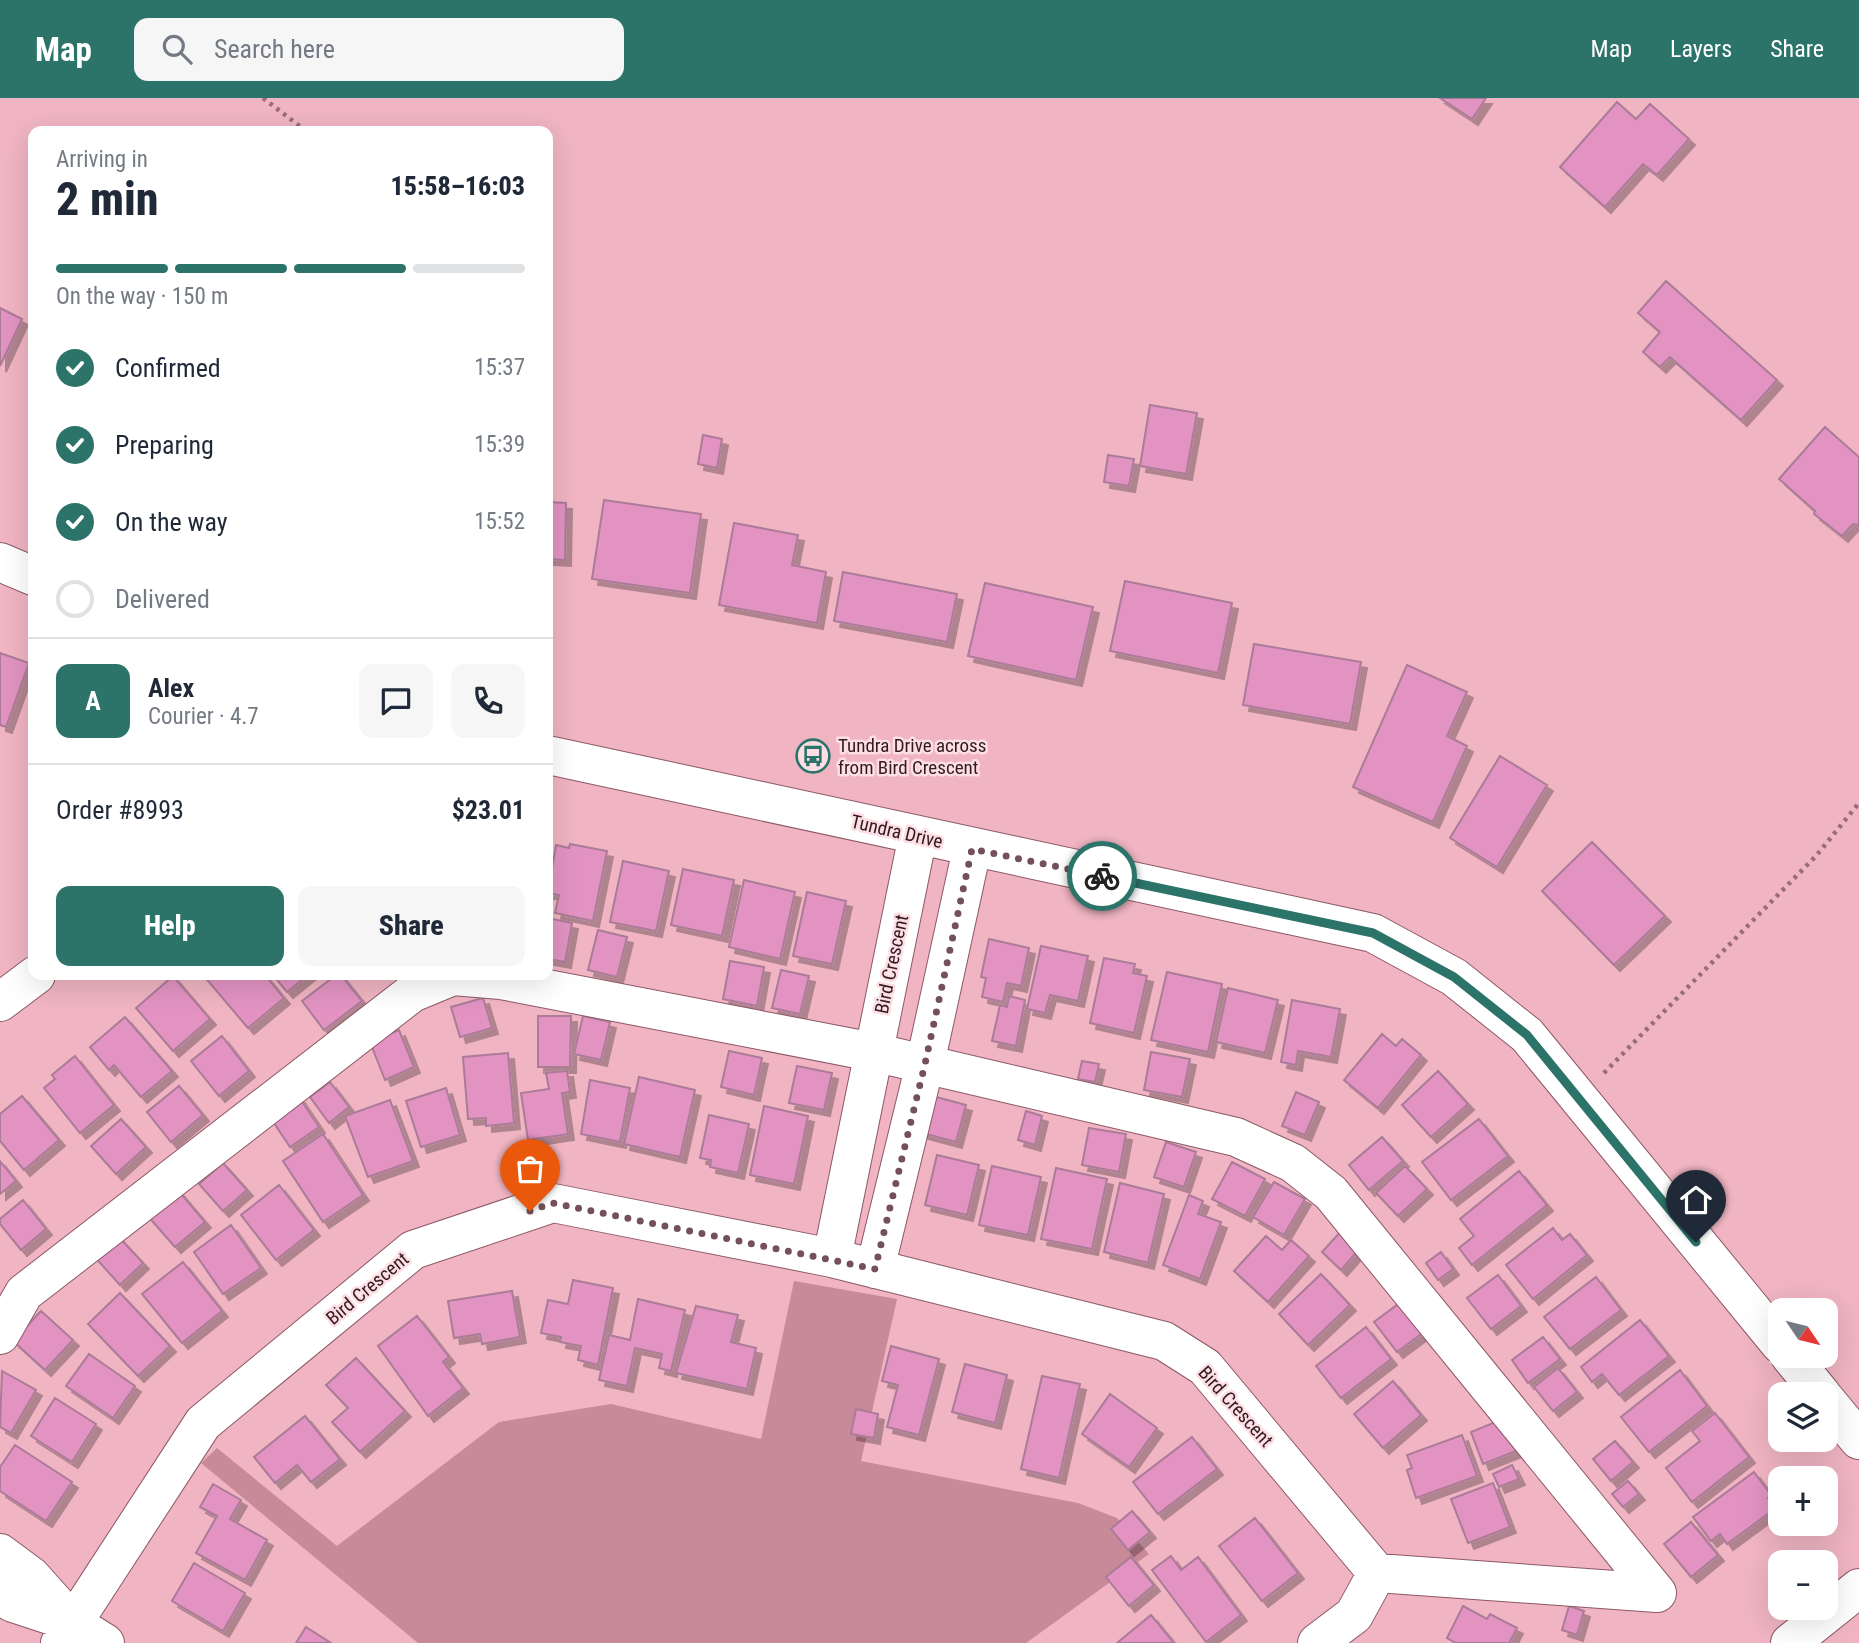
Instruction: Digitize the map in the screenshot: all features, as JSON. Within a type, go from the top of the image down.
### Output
[{"type":"street","points":[[0,562],[28,574]]},
{"type":"street","name":"Tundra Drive","points":[[553,756],[972,849],[1373,933],[1454,977],[1527,1035],[1768,1329]]},
{"type":"street","name":"Bird Crescent","points":[[832,1258],[918,835]]},
{"type":"street","points":[[875,1269],[925,1064],[972,849]]},
{"type":"street","points":[[0,1002],[29,980]]},
{"type":"street","points":[[0,1335],[24,1293],[412,993],[443,980]]},
{"type":"street","points":[[491,980],[873,1052],[1236,1137],[1293,1163],[1331,1193],[1657,1593],[1377,1573],[1354,1615],[1317,1643]]},
{"type":"street","name":"Bird Crescent","points":[[67,1633],[203,1423],[413,1250],[553,1203],[832,1258],[1164,1341],[1205,1367],[1377,1573]]},
{"type":"street","points":[[1800,1368],[1811,1382]]},
{"type":"street","points":[[1838,1415],[1859,1440]]},
{"type":"street","points":[[0,1553],[31,1576],[67,1633]]},
{"type":"street","points":[[1790,1643],[1859,1588]]},
{"type":"street","points":[[0,1596],[67,1633],[105,1643]]},
{"type":"path","points":[[263,98],[299,126]]},
{"type":"path","points":[[1579,1099],[1816,856],[1859,803]]},
{"type":"shaded area","points":[[794,1281],[897,1299],[861,1461],[1078,1503],[1117,1518],[1149,1554],[1026,1643],[418,1643],[201,1463],[217,1448],[337,1546],[499,1422],[611,1404],[761,1439]]},
{"type":"building","points":[[1440,98],[1486,98],[1472,119]]},
{"type":"building","points":[[1617,102],[1636,119],[1650,104],[1689,139],[1657,175],[1643,164],[1605,207],[1560,167]]},
{"type":"building","points":[[1666,281],[1777,380],[1741,420],[1670,357],[1660,367],[1643,352],[1660,332],[1638,313]]},
{"type":"building","points":[[0,308],[22,319],[0,366]]},
{"type":"building","points":[[1150,405],[1197,413],[1186,474],[1140,466]]},
{"type":"building","points":[[1825,427],[1859,457],[1859,525],[1853,524],[1842,536],[1814,514],[1815,511],[1779,479]]},
{"type":"building","points":[[703,435],[722,439],[717,468],[698,464]]},
{"type":"building","points":[[1108,455],[1134,459],[1129,486],[1104,482]]},
{"type":"building","points":[[604,500],[701,514],[690,593],[592,579]]},
{"type":"building","points":[[553,502],[566,503],[565,560],[553,559]]},
{"type":"building","points":[[734,523],[798,535],[792,565],[826,572],[817,623],[719,605]]},
{"type":"building","points":[[843,572],[957,594],[947,642],[834,621]]},
{"type":"building","points":[[1125,581],[1232,603],[1218,673],[1110,651]]},
{"type":"building","points":[[985,583],[1093,607],[1076,680],[968,656]]},
{"type":"building","points":[[1254,644],[1361,662],[1350,724],[1243,705]]},
{"type":"building","points":[[0,653],[28,663],[28,666],[6,727],[0,725]]},
{"type":"building","points":[[1407,665],[1467,692],[1447,736],[1467,746],[1433,822],[1353,787]]},
{"type":"building","points":[[1500,756],[1547,785],[1497,867],[1450,838]]},
{"type":"building","points":[[1592,842],[1665,916],[1614,965],[1542,891]]},
{"type":"building","points":[[570,844],[607,851],[593,921],[555,913],[559,895],[553,894],[556,845],[569,848]]},
{"type":"building","points":[[623,861],[669,871],[656,931],[610,922]]},
{"type":"building","points":[[683,869],[734,880],[722,936],[671,925]]},
{"type":"building","points":[[744,880],[795,892],[780,959],[729,947]]},
{"type":"building","points":[[807,892],[846,901],[832,964],[793,956]]},
{"type":"building","points":[[553,919],[572,923],[565,962],[553,960]]},
{"type":"building","points":[[598,930],[627,937],[617,977],[588,970]]},
{"type":"building","points":[[989,939],[1029,948],[1021,986],[1007,983],[1003,1002],[982,997],[986,978],[981,977]]},
{"type":"building","points":[[1041,946],[1088,956],[1078,1001],[1050,995],[1045,1013],[1027,1009]]},
{"type":"building","points":[[1104,958],[1135,964],[1133,973],[1147,976],[1134,1033],[1090,1023]]},
{"type":"building","points":[[730,961],[764,967],[757,1006],[723,999]]},
{"type":"building","points":[[781,970],[809,976],[800,1014],[772,1008]]},
{"type":"building","points":[[1167,972],[1222,984],[1208,1052],[1151,1040]]},
{"type":"building","points":[[168,980],[176,980],[210,1019],[173,1051],[136,1008]]},
{"type":"building","points":[[207,980],[269,980],[284,998],[248,1028]]},
{"type":"building","points":[[277,980],[302,980],[287,992]]},
{"type":"building","points":[[329,980],[345,980],[362,1001],[324,1030],[302,1001]]},
{"type":"building","points":[[1228,988],[1278,1000],[1265,1053],[1216,1042]]},
{"type":"building","points":[[1009,996],[1025,1000],[1016,1046],[992,1041],[1000,1005],[1007,1007]]},
{"type":"building","points":[[483,998],[492,1028],[460,1037],[451,1007]]},
{"type":"building","points":[[1292,1000],[1340,1009],[1331,1057],[1298,1051],[1296,1065],[1281,1062]]},
{"type":"building","points":[[538,1016],[571,1016],[570,1067],[538,1067]]},
{"type":"building","points":[[583,1016],[610,1022],[601,1060],[574,1054]]},
{"type":"building","points":[[125,1017],[172,1071],[141,1097],[114,1065],[109,1070],[90,1047]]},
{"type":"building","points":[[399,1030],[414,1067],[385,1080],[370,1042]]},
{"type":"building","points":[[1382,1034],[1396,1046],[1402,1039],[1421,1055],[1378,1108],[1344,1080]]},
{"type":"building","points":[[222,1036],[249,1071],[219,1096],[191,1061]]},
{"type":"building","points":[[729,1051],[762,1058],[754,1095],[721,1087]]},
{"type":"building","points":[[1151,1052],[1190,1059],[1182,1097],[1144,1090]]},
{"type":"building","points":[[508,1053],[514,1123],[486,1126],[486,1118],[468,1119],[463,1057]]},
{"type":"building","points":[[75,1056],[114,1105],[80,1133],[44,1088],[55,1079],[52,1075]]},
{"type":"building","points":[[1082,1061],[1099,1064],[1095,1082],[1078,1079]]},
{"type":"building","points":[[797,1066],[832,1073],[824,1110],[789,1103]]},
{"type":"building","points":[[567,1071],[570,1092],[562,1093],[568,1134],[528,1140],[521,1093],[549,1089],[546,1073]]},
{"type":"building","points":[[1438,1071],[1468,1104],[1431,1137],[1402,1105]]},
{"type":"building","points":[[639,1077],[695,1090],[680,1157],[624,1144]]},
{"type":"building","points":[[590,1080],[630,1088],[620,1142],[581,1134]]},
{"type":"building","points":[[330,1082],[349,1107],[329,1123],[310,1097]]},
{"type":"building","points":[[179,1086],[203,1115],[171,1142],[147,1112]]},
{"type":"building","points":[[446,1088],[460,1135],[421,1147],[406,1101]]},
{"type":"building","points":[[1296,1092],[1319,1102],[1305,1135],[1282,1126]]},
{"type":"building","points":[[929,1095],[966,1105],[956,1142],[919,1132]]},
{"type":"building","points":[[22,1096],[59,1140],[24,1170],[0,1141],[0,1114]]},
{"type":"building","points":[[299,1097],[319,1127],[290,1147],[270,1117]]},
{"type":"building","points":[[390,1100],[413,1161],[368,1177],[345,1116]]},
{"type":"building","points":[[764,1106],[808,1116],[794,1184],[750,1175]]},
{"type":"building","points":[[1026,1111],[1042,1116],[1035,1145],[1018,1140]]},
{"type":"building","points":[[709,1115],[749,1124],[738,1173],[710,1167],[711,1160],[700,1158]]},
{"type":"building","points":[[121,1119],[146,1147],[116,1174],[91,1146]]},
{"type":"building","points":[[1479,1119],[1508,1156],[1451,1200],[1422,1162]]},
{"type":"building","points":[[1089,1128],[1126,1134],[1119,1172],[1082,1165]]},
{"type":"building","points":[[323,1134],[363,1195],[323,1222],[283,1161]]},
{"type":"building","points":[[1382,1137],[1403,1161],[1369,1190],[1349,1165]]},
{"type":"building","points":[[1166,1142],[1196,1152],[1184,1187],[1154,1177]]},
{"type":"building","points":[[937,1155],[979,1165],[967,1215],[925,1205]]},
{"type":"building","points":[[0,1161],[16,1181],[0,1194]]},
{"type":"building","points":[[1232,1162],[1265,1179],[1245,1216],[1212,1199]]},
{"type":"building","points":[[223,1163],[247,1190],[223,1211],[199,1184]]},
{"type":"building","points":[[992,1166],[1041,1177],[1028,1235],[979,1225]]},
{"type":"building","points":[[1405,1166],[1427,1189],[1398,1216],[1376,1193]]},
{"type":"building","points":[[1056,1168],[1107,1179],[1092,1249],[1041,1239]]},
{"type":"building","points":[[1519,1171],[1547,1205],[1472,1265],[1459,1248],[1474,1236],[1460,1219]]},
{"type":"building","points":[[1274,1182],[1305,1199],[1284,1235],[1253,1217]]},
{"type":"building","points":[[1120,1183],[1164,1194],[1148,1263],[1104,1252]]},
{"type":"building","points":[[279,1185],[314,1230],[276,1260],[241,1215]]},
{"type":"building","points":[[177,1189],[205,1222],[175,1247],[147,1215]]},
{"type":"building","points":[[1189,1195],[1203,1201],[1198,1214],[1221,1222],[1200,1279],[1163,1265]]},
{"type":"building","points":[[23,1200],[46,1229],[21,1250],[0,1224],[0,1219]]},
{"type":"building","points":[[231,1225],[261,1268],[223,1294],[194,1252]]},
{"type":"building","points":[[1553,1228],[1562,1240],[1570,1234],[1587,1255],[1533,1299],[1506,1265]]},
{"type":"building","points":[[1343,1229],[1362,1246],[1341,1270],[1322,1252]]},
{"type":"building","points":[[115,1233],[143,1263],[120,1285],[92,1254]]},
{"type":"building","points":[[1266,1236],[1282,1250],[1291,1240],[1309,1256],[1268,1302],[1234,1271]]},
{"type":"building","points":[[1441,1252],[1453,1269],[1438,1280],[1426,1263]]},
{"type":"building","points":[[183,1262],[222,1311],[182,1343],[142,1294]]},
{"type":"building","points":[[1321,1274],[1350,1305],[1308,1345],[1279,1314]]},
{"type":"building","points":[[1498,1275],[1521,1306],[1491,1329],[1467,1298]]},
{"type":"building","points":[[1596,1277],[1621,1310],[1570,1349],[1544,1317]]},
{"type":"building","points":[[573,1280],[613,1288],[598,1365],[578,1360],[581,1346],[560,1342],[561,1337],[541,1333],[548,1300],[568,1304]]},
{"type":"building","points":[[512,1291],[520,1337],[482,1344],[480,1334],[454,1338],[448,1301]]},
{"type":"building","points":[[120,1293],[170,1346],[138,1376],[88,1324]]},
{"type":"building","points":[[638,1299],[685,1310],[671,1371],[659,1368],[662,1354],[635,1348],[627,1386],[599,1380],[609,1335],[630,1340]]},
{"type":"building","points":[[1405,1299],[1428,1329],[1397,1352],[1374,1322]]},
{"type":"building","points":[[696,1306],[738,1315],[731,1342],[756,1348],[747,1389],[676,1373]]},
{"type":"building","points":[[41,1311],[73,1340],[45,1370],[13,1341]]},
{"type":"building","points":[[417,1316],[449,1357],[443,1362],[463,1388],[428,1416],[378,1346]]},
{"type":"building","points":[[1640,1320],[1669,1356],[1619,1395],[1602,1374],[1592,1382],[1581,1367]]},
{"type":"building","points":[[1366,1327],[1391,1359],[1341,1398],[1316,1366]]},
{"type":"building","points":[[1543,1337],[1560,1359],[1528,1383],[1512,1360]]},
{"type":"building","points":[[891,1346],[939,1359],[919,1435],[887,1427],[898,1385],[882,1381]]},
{"type":"building","points":[[89,1354],[135,1386],[113,1418],[66,1386]]},
{"type":"building","points":[[356,1358],[405,1411],[360,1452],[332,1422],[348,1408],[326,1385]]},
{"type":"building","points":[[965,1364],[1007,1375],[995,1423],[952,1412]]},
{"type":"building","points":[[1558,1368],[1577,1392],[1553,1411],[1534,1387]]},
{"type":"building","points":[[1680,1370],[1707,1406],[1649,1452],[1621,1417]]},
{"type":"building","points":[[2,1371],[36,1390],[11,1433],[0,1427]]},
{"type":"building","points":[[1042,1376],[1080,1384],[1059,1478],[1021,1469]]},
{"type":"building","points":[[1393,1381],[1421,1415],[1383,1448],[1354,1414]]},
{"type":"building","points":[[1110,1394],[1157,1428],[1129,1467],[1082,1434]]},
{"type":"building","points":[[55,1398],[96,1424],[72,1462],[31,1436]]},
{"type":"building","points":[[856,1409],[878,1414],[874,1438],[851,1434]]},
{"type":"building","points":[[1715,1413],[1749,1457],[1692,1502],[1666,1468],[1700,1441],[1692,1431]]},
{"type":"building","points":[[305,1416],[340,1459],[311,1482],[297,1465],[275,1483],[254,1457]]},
{"type":"building","points":[[1503,1419],[1516,1451],[1483,1464],[1471,1432]]},
{"type":"building","points":[[1462,1435],[1477,1476],[1416,1498],[1407,1470],[1412,1468],[1407,1455]]},
{"type":"building","points":[[1192,1437],[1217,1469],[1158,1514],[1133,1482]]},
{"type":"building","points":[[1615,1441],[1633,1462],[1611,1481],[1593,1459]]},
{"type":"building","points":[[15,1445],[72,1482],[46,1521],[0,1491],[0,1467]]},
{"type":"building","points":[[1512,1465],[1519,1479],[1499,1487],[1493,1474]]},
{"type":"building","points":[[1754,1472],[1768,1491],[1768,1514],[1727,1544],[1720,1534],[1711,1541],[1693,1517]]},
{"type":"building","points":[[1628,1481],[1639,1494],[1623,1507],[1612,1494]]},
{"type":"building","points":[[1493,1483],[1510,1527],[1468,1543],[1451,1499]]},
{"type":"building","points":[[213,1484],[241,1500],[230,1519],[267,1540],[245,1580],[196,1553],[217,1516],[200,1507]]},
{"type":"building","points":[[1132,1511],[1150,1532],[1128,1550],[1111,1529]]},
{"type":"building","points":[[1255,1518],[1298,1573],[1262,1601],[1219,1546]]},
{"type":"building","points":[[1691,1522],[1718,1555],[1691,1577],[1664,1544]]},
{"type":"building","points":[[1171,1556],[1181,1570],[1198,1557],[1241,1615],[1206,1642],[1152,1570]]},
{"type":"building","points":[[1131,1557],[1154,1585],[1129,1606],[1106,1577]]},
{"type":"building","points":[[194,1563],[245,1593],[223,1631],[172,1601]]},
{"type":"building","points":[[1463,1606],[1487,1619],[1490,1614],[1517,1628],[1509,1643],[1456,1643],[1447,1638]]},
{"type":"building","points":[[1569,1606],[1584,1611],[1577,1635],[1562,1630]]},
{"type":"building","points":[[1151,1615],[1174,1643],[1117,1643]]},
{"type":"building","points":[[306,1627],[331,1643],[296,1643]]},
{"type":"way so far","points":[[530,1211],[553,1203],[832,1258],[875,1269],[925,1064],[972,849],[1102,876]]},
{"type":"place","name":"Tundra Drive across from Bird Crescent","points":[[813,756]]},
{"type":"route","points":[[1102,876],[1373,933],[1454,977],[1527,1035],[1696,1242]]}]
